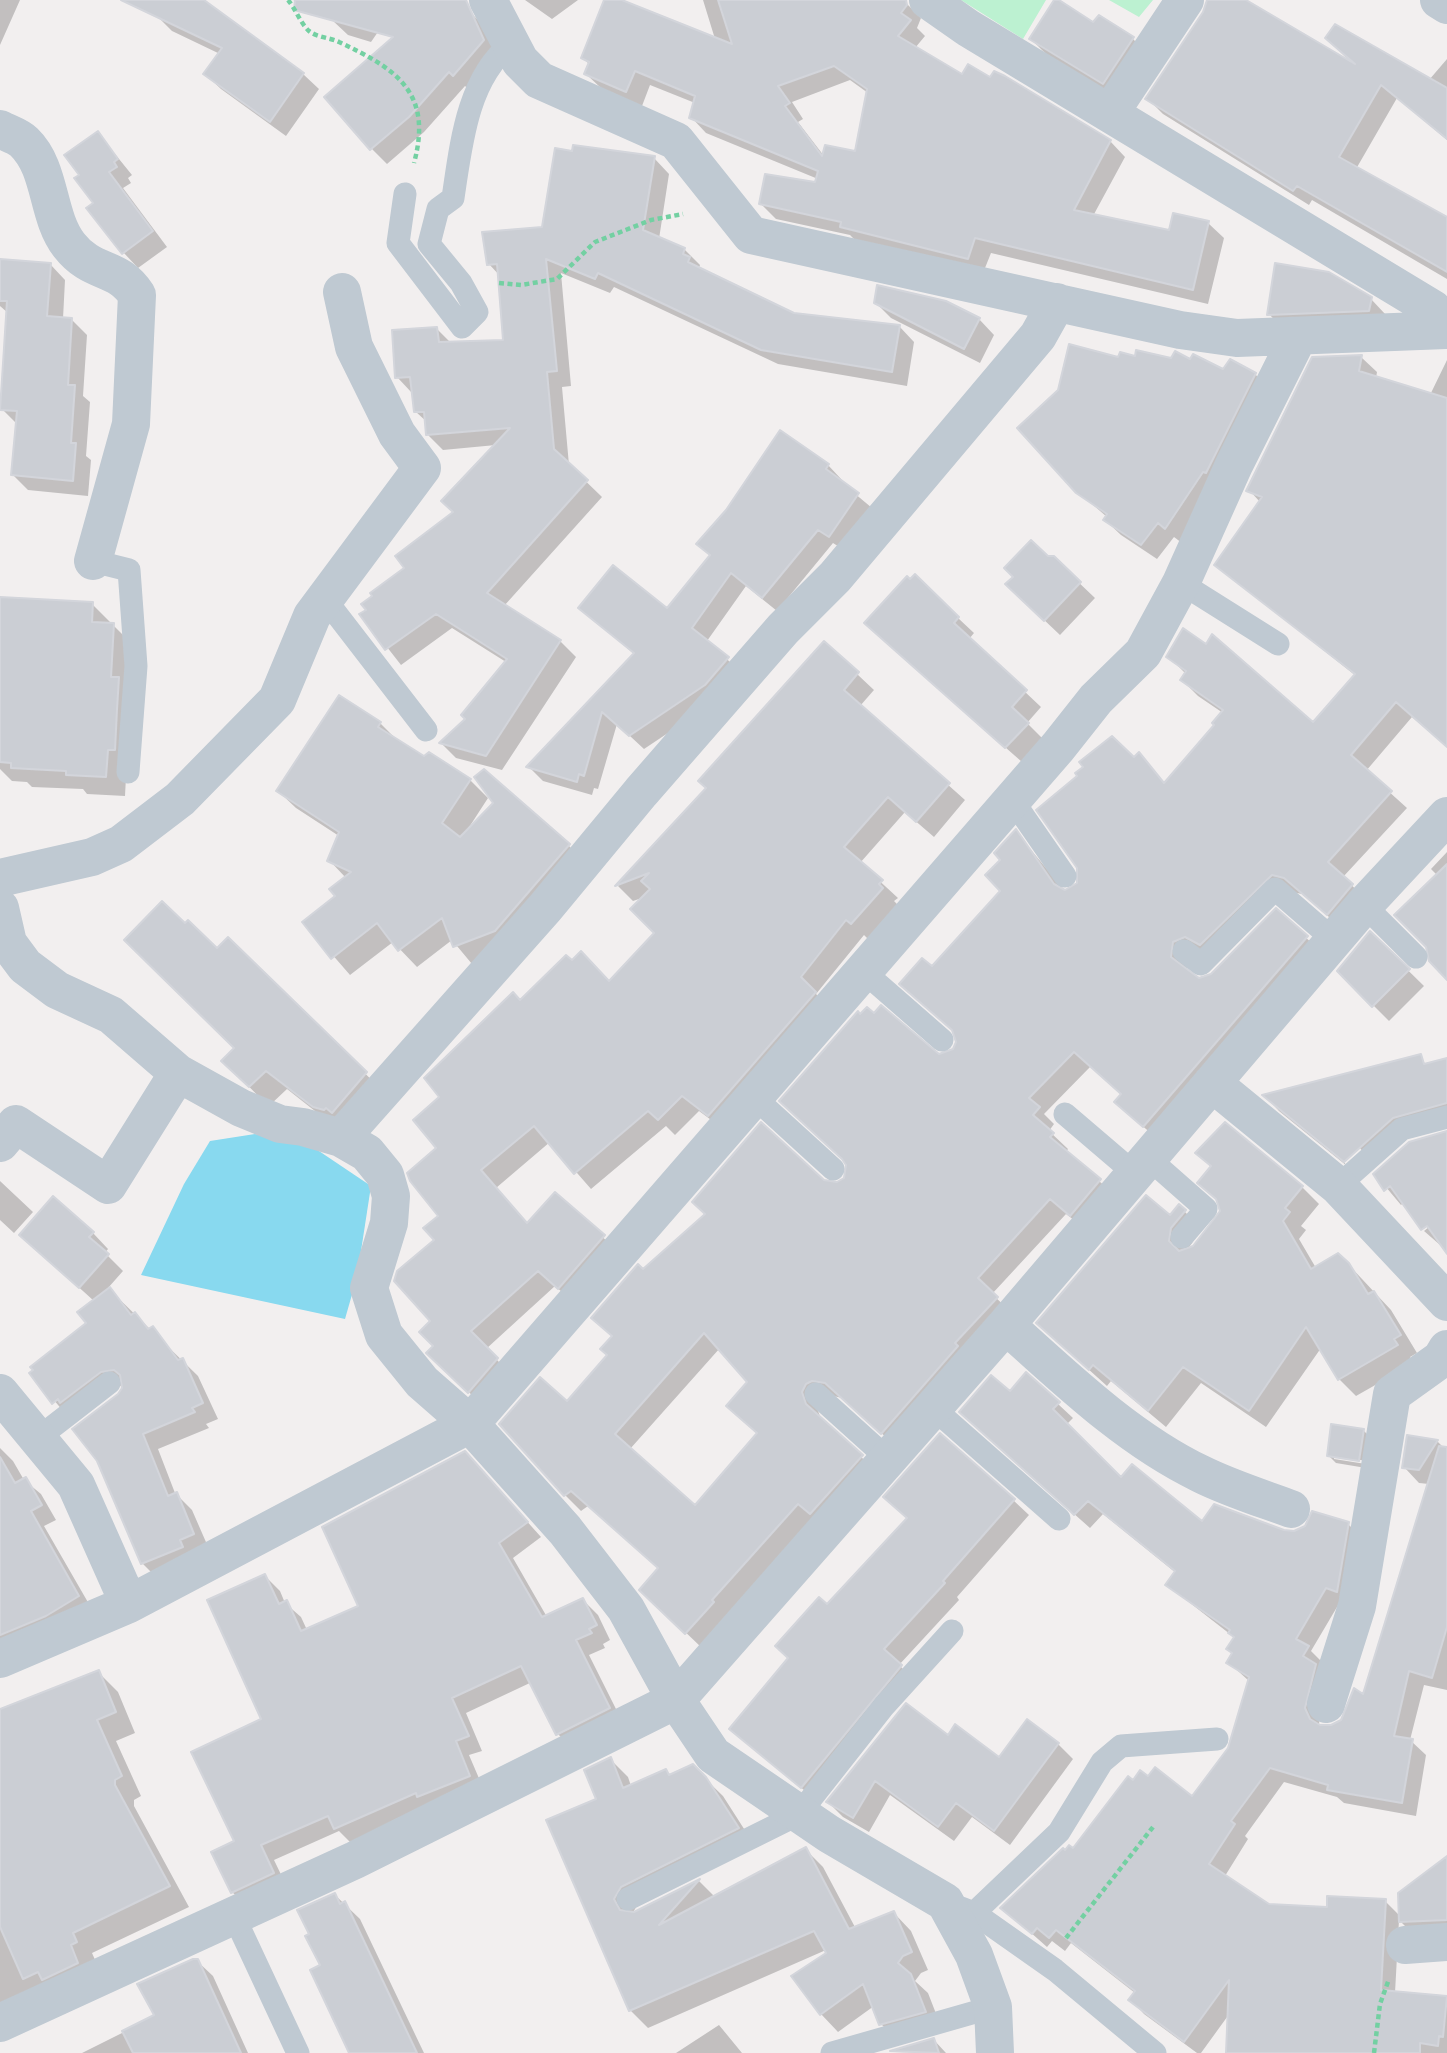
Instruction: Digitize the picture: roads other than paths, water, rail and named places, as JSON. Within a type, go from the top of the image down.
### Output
[{"type":"street","points":[[488,0],[520,61],[539,80],[677,141],[751,235],[1191,332],[1237,338],[1298,337],[1447,327]]},
{"type":"street","points":[[929,0],[968,28],[1433,309],[1447,327]]},
{"type":"street","points":[[1110,113],[1185,0]]},
{"type":"street","points":[[1439,0],[1447,5]]},
{"type":"street","points":[[0,129],[24,142],[44,176],[51,210],[68,244],[87,264],[126,278],[137,295],[131,424],[93,561]]},
{"type":"street","points":[[0,878],[92,857],[121,844],[180,799],[277,700],[312,616],[422,468],[397,434],[354,347],[342,292]]},
{"type":"street","points":[[341,1138],[537,918],[641,792],[783,629],[835,577],[1038,336],[1057,302]]},
{"type":"street","points":[[0,1659],[129,1604],[470,1424],[1096,699],[1143,653],[1181,583],[1234,465],[1298,337]]},
{"type":"street","points":[[0,2023],[355,1860],[676,1700],[1006,1325],[1364,905],[1447,816]]},
{"type":"street","points":[[0,908],[8,943],[26,966],[57,990],[111,1015],[178,1073],[241,1108],[280,1125],[303,1127],[341,1138],[367,1153],[385,1175],[391,1196],[389,1223],[369,1288],[384,1335],[422,1382],[470,1424],[565,1531],[626,1609],[676,1700],[713,1755],[799,1814],[959,1907],[993,2007],[995,2053]]},
{"type":"street","points":[[0,1143],[16,1124],[108,1185],[178,1073]]},
{"type":"street","points":[[1212,1083],[1338,1186],[1447,1302]]},
{"type":"street","points":[[1006,1325],[1076,1388],[1149,1442],[1200,1474],[1291,1509]]},
{"type":"street","points":[[1326,1704],[1357,1606],[1392,1394],[1441,1359],[1447,1349]]},
{"type":"street","points":[[0,1393],[76,1485],[129,1604]]},
{"type":"street","points":[[1405,1945],[1447,1942]]},
{"type":"lane","points":[[405,194],[398,243],[462,327],[477,312],[461,283],[429,244],[438,209],[453,198],[470,109],[493,58],[511,44]]},
{"type":"lane","points":[[93,561],[128,570],[136,666],[128,772]]},
{"type":"lane","points":[[1181,583],[1278,644]]},
{"type":"lane","points":[[325,599],[426,730]]},
{"type":"lane","points":[[1011,799],[1065,876]]},
{"type":"lane","points":[[1184,951],[1201,964],[1275,889],[1335,941]]},
{"type":"lane","points":[[1364,905],[1416,957]]},
{"type":"lane","points":[[863,971],[942,1040]]},
{"type":"lane","points":[[754,1097],[833,1169]]},
{"type":"lane","points":[[1065,1114],[1206,1209],[1182,1237]]},
{"type":"lane","points":[[1338,1186],[1402,1129],[1447,1117]]},
{"type":"lane","points":[[38,1438],[109,1383]]},
{"type":"lane","points":[[816,1394],[888,1460]]},
{"type":"lane","points":[[933,1408],[1059,1519]]},
{"type":"lane","points":[[628,1899],[799,1814],[884,1706],[952,1631]]},
{"type":"lane","points":[[1155,2053],[1046,1963],[959,1907],[1059,1832],[1102,1762],[1121,1746],[1217,1739]]},
{"type":"lane","points":[[233,1914],[298,2053]]},
{"type":"lane","points":[[832,2053],[993,2007]]},
{"type":"water","points":[[255,1134],[313,1147],[371,1186],[357,1277],[345,1319],[141,1275],[184,1184],[210,1141]]}]
